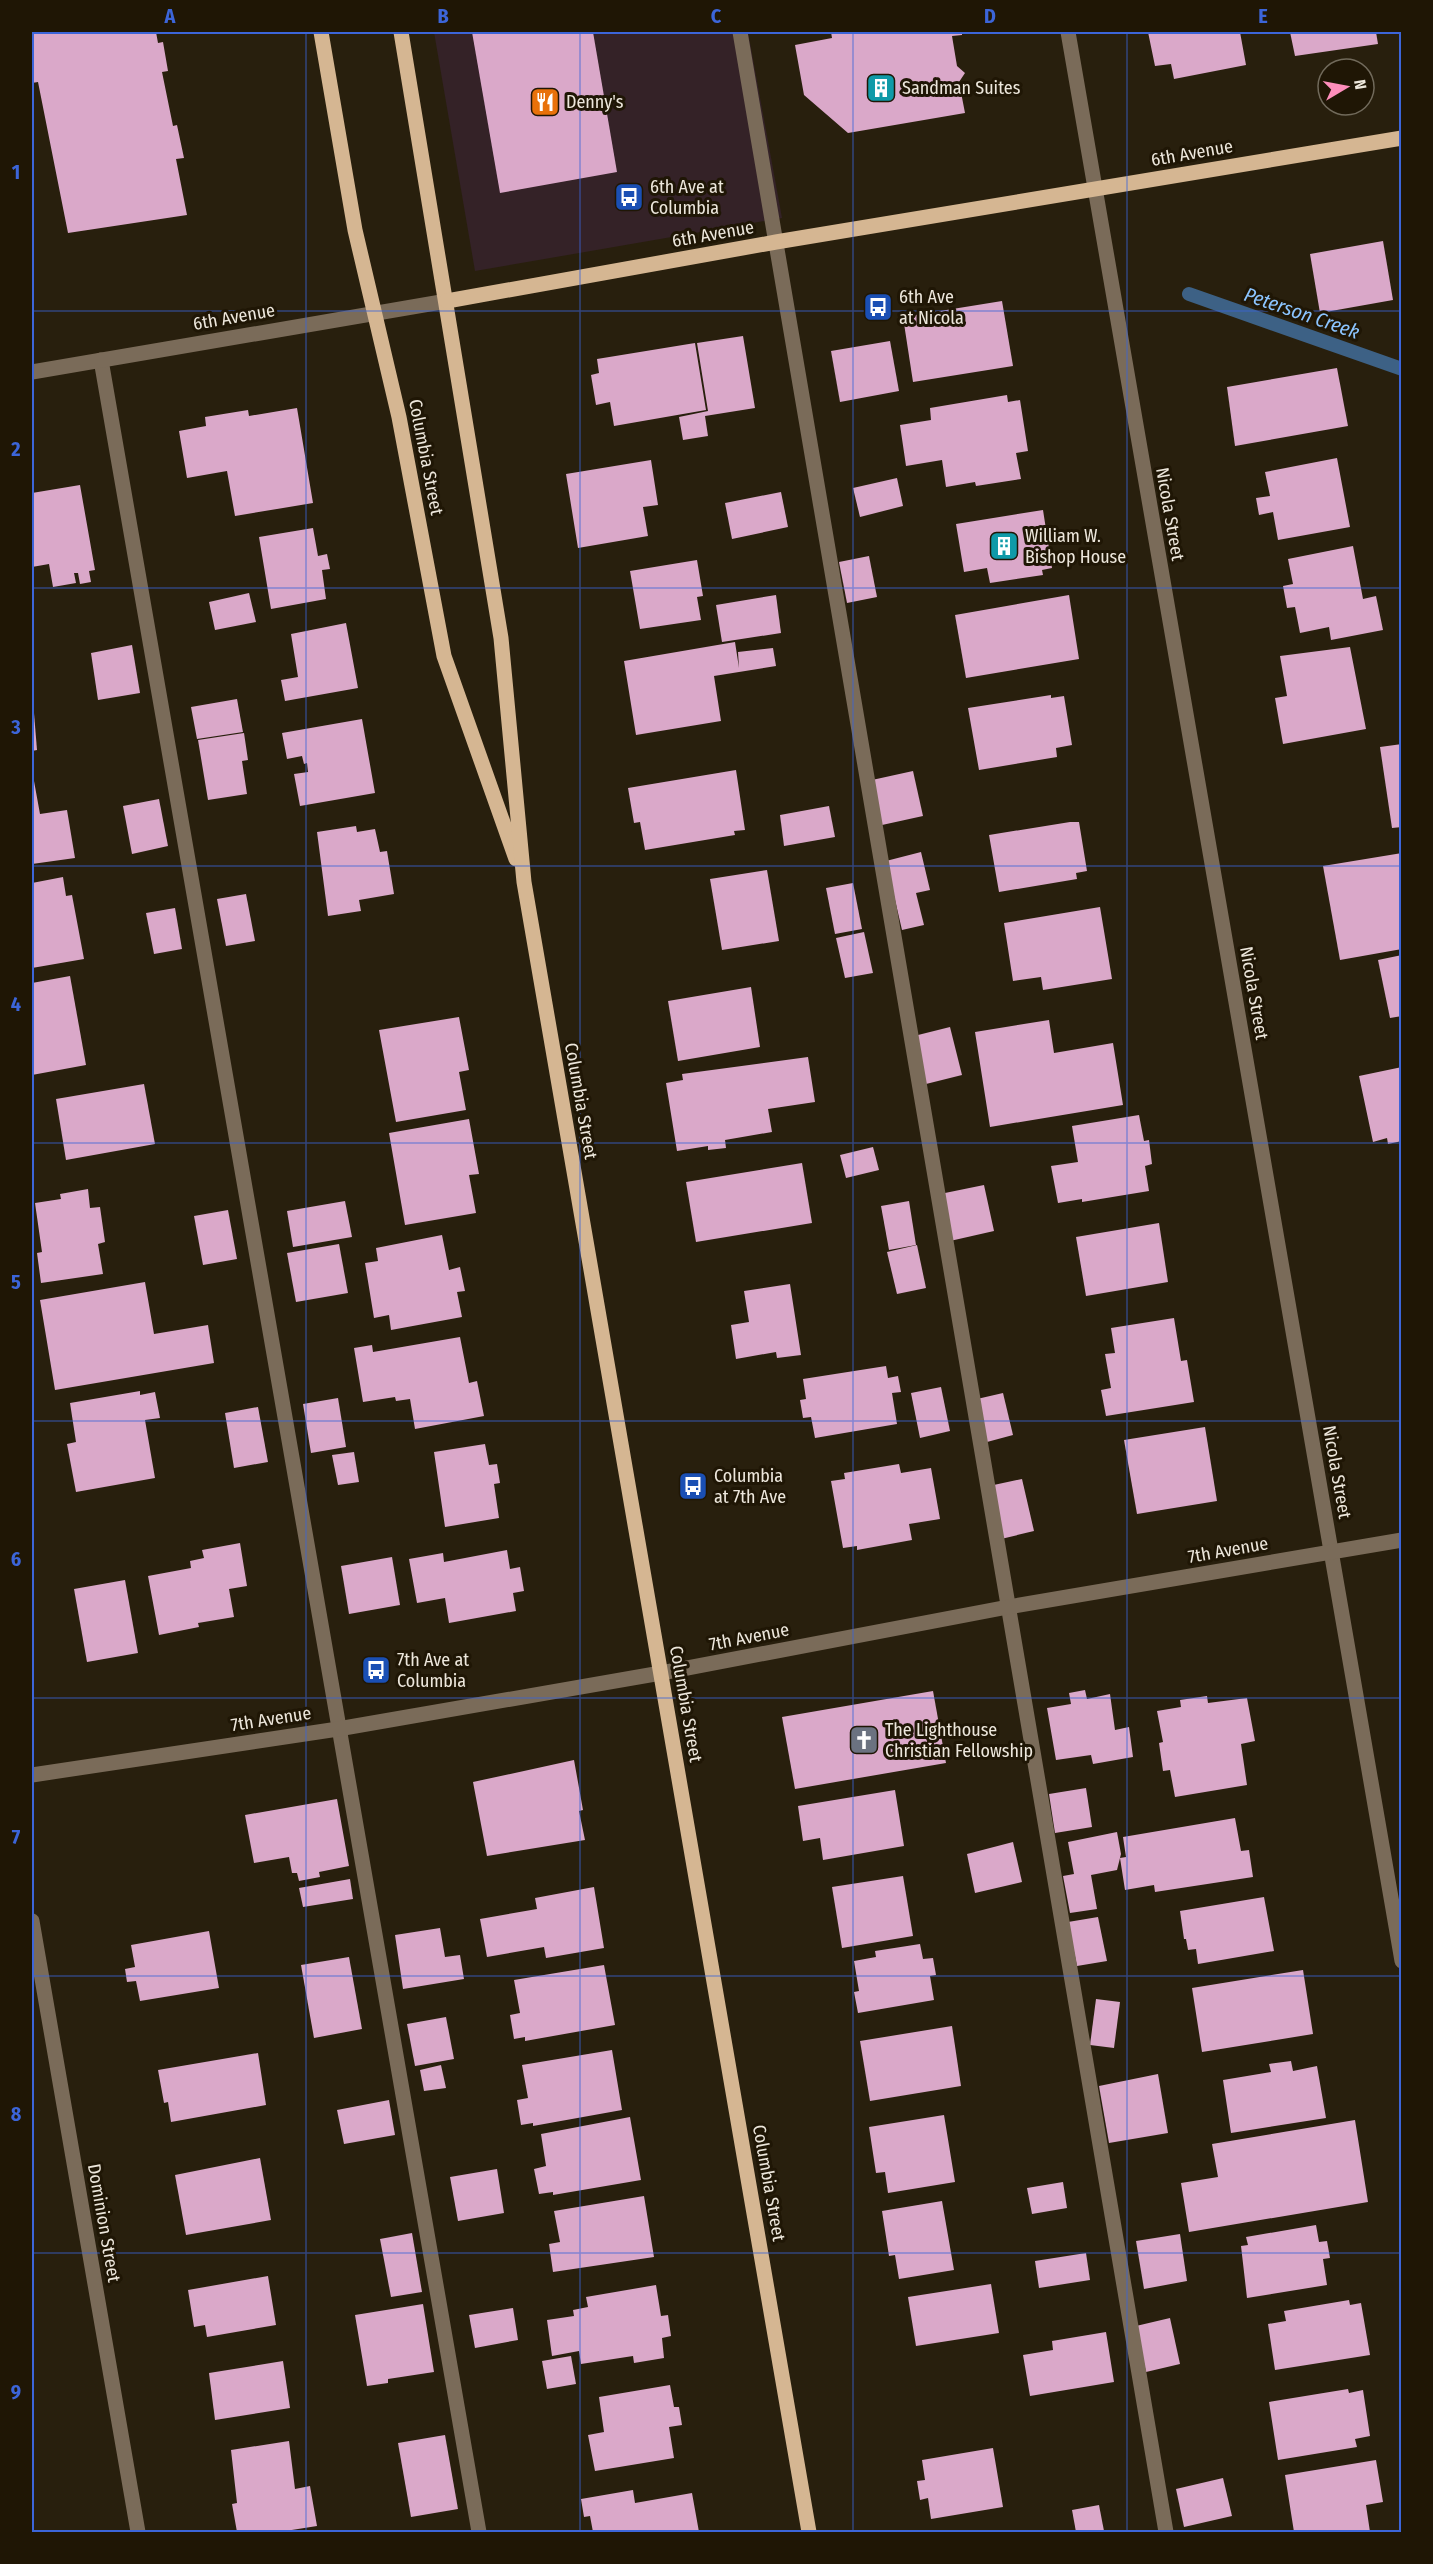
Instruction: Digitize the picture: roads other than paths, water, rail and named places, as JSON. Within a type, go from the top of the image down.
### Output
[{"type":"main road","name":"Columbia Street","points":[[321,32],[356,230],[399,417],[444,656],[524,882]]},
{"type":"main road","name":"Columbia Street","points":[[401,32],[447,301],[458,389],[501,638],[524,882],[809,2532]]},
{"type":"main road","name":"6th Avenue","points":[[447,301],[776,242],[1401,138]]},
{"type":"street","points":[[740,32],[1166,2532]]},
{"type":"street","name":"Nicola Street","points":[[1068,32],[1401,1961]]},
{"type":"street","name":"6th Avenue","points":[[32,372],[447,301]]},
{"type":"street","points":[[101,360],[479,2532]]},
{"type":"street","name":"7th Avenue","points":[[32,1775],[338,1729],[661,1673],[1008,1607],[1401,1540]]},
{"type":"street","name":"Dominion Street","points":[[32,1921],[138,2532]]},
{"type":"waterway","name":"Peterson Creek","points":[[1189,294],[1402,369]]},
{"type":"place","name":"Sandman Suites","points":[[881,88]]},
{"type":"place","name":"Denny's","points":[[545,102]]},
{"type":"place","name":"6th Ave at Columbia","points":[[629,197]]},
{"type":"place","name":"6th Ave at Nicola","points":[[878,307]]},
{"type":"place","name":"William W. Bishop House","points":[[1004,546]]},
{"type":"place","name":"Columbia at 7th Ave","points":[[693,1486]]},
{"type":"place","name":"7th Ave at Columbia","points":[[376,1670]]},
{"type":"place","name":"The Lighthouse Christian Fellowship","points":[[864,1740]]}]
